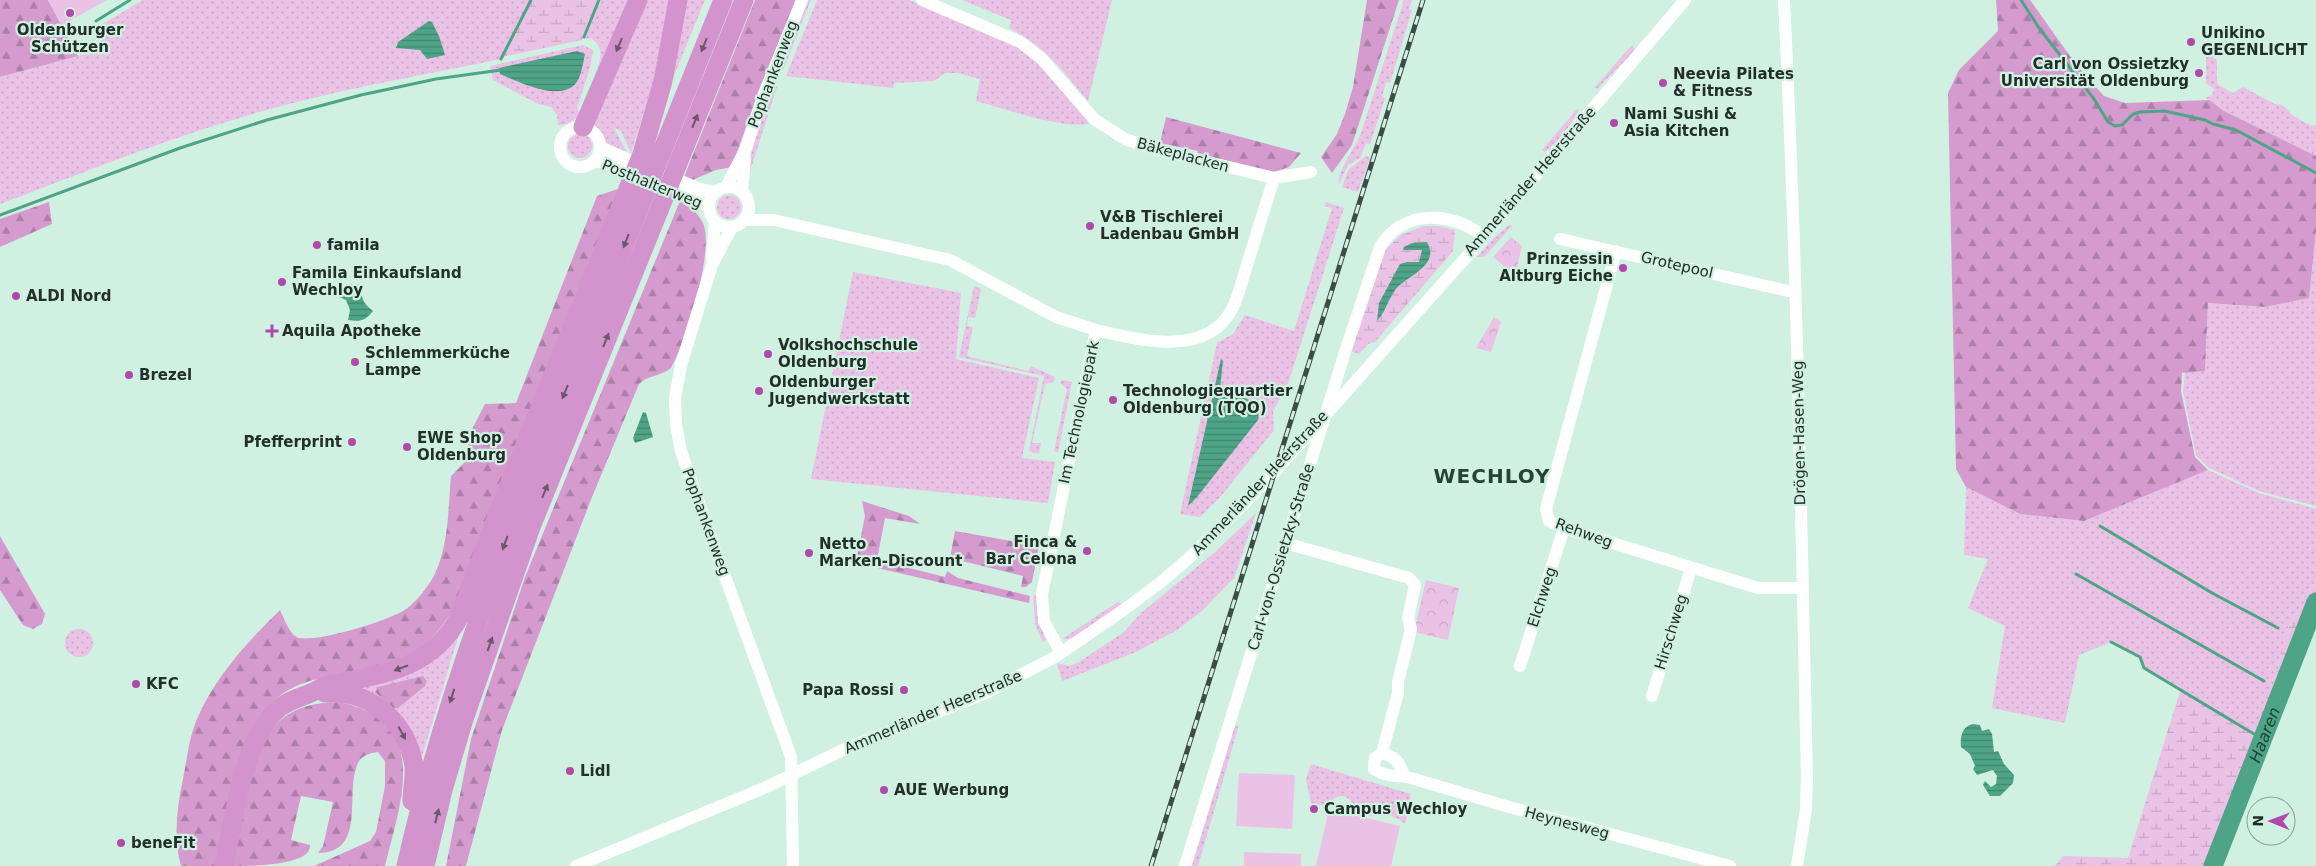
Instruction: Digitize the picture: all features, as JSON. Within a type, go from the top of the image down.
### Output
[{"type":"highway","points":[[583,127],[638,0]]},
{"type":"highway","points":[[650,157],[678,0]]},
{"type":"highway","points":[[406,866],[444,722],[475,626],[513,522],[650,157],[723,0]]},
{"type":"highway","points":[[425,866],[443,790],[464,719],[528,536],[744,0]]},
{"type":"highway","points":[[224,866],[248,756],[257,735],[266,722],[280,708],[295,698],[316,691],[324,686],[390,673],[405,667],[433,650],[451,632],[460,616],[501,505],[636,193]]},
{"type":"highway","points":[[316,691],[324,694],[349,694],[368,701],[387,714],[398,725],[409,748],[414,767],[413,836]]},
{"type":"street","name":"Pophankenweg","points":[[742,192],[746,148],[764,94],[802,0]]},
{"type":"street","name":"Bäkeplacken","points":[[922,0],[1007,35],[1026,46],[1050,67],[1094,119],[1125,139],[1158,150],[1274,178],[1311,172]]},
{"type":"street","name":"Ammerländer Heerstraße","points":[[576,866],[764,788],[847,748],[986,693],[1060,654],[1140,598],[1188,559],[1218,531],[1299,445],[1469,254],[1482,236],[1685,0]]},
{"type":"street","name":"Drögen-Hasen-Weg","points":[[1784,0],[1801,455],[1801,588],[1807,778],[1806,809],[1797,866]]},
{"type":"street","points":[[583,127],[592,130],[597,135],[600,146],[594,161],[586,166],[575,166],[566,161],[561,151],[562,139],[565,133],[572,128],[583,127]]},
{"type":"street","name":"Posthalterweg","points":[[600,146],[612,154],[700,189],[720,190]]},
{"type":"street","name":"Pophankenweg","points":[[712,265],[715,221],[709,208],[710,199],[720,190],[746,148]]},
{"type":"street","name":"Posthalterweg","points":[[594,161],[610,164],[660,184],[696,199],[709,208]]},
{"type":"street","name":"Im Technologiepark","points":[[1060,654],[1044,621],[1042,594],[1096,330],[1130,338],[1176,341],[1194,339],[1219,326],[1235,302],[1274,178]]},
{"type":"street","points":[[715,221],[724,226],[732,227],[744,220],[748,214],[748,204],[742,192],[736,188],[720,190]]},
{"type":"street","points":[[748,204],[774,220]]},
{"type":"street","name":"Carl-von-Ossietzky-Straße","points":[[1185,866],[1335,382],[1380,247],[1388,235],[1410,221],[1429,218],[1470,226],[1482,236]]},
{"type":"street","points":[[744,220],[774,220],[950,260],[1056,317],[1096,330]]},
{"type":"street","name":"Pophankenweg","points":[[732,227],[712,265],[677,382],[676,431],[713,544],[792,757],[793,866]]},
{"type":"street","name":"Grotepool","points":[[1560,239],[1788,291],[1795,290]]},
{"type":"street","name":"Rehweg","points":[[1616,251],[1546,509],[1549,521],[1564,528],[1758,588],[1801,588]]},
{"type":"street","name":"Elchweg","points":[[1520,666],[1564,528]]},
{"type":"street","points":[[1285,543],[1409,578],[1415,585],[1408,619],[1411,629],[1398,682],[1398,693],[1382,754],[1396,759],[1404,776]]},
{"type":"street","name":"Hirschweg","points":[[1652,696],[1691,568]]},
{"type":"street","name":"Heynesweg","points":[[1382,754],[1375,758],[1374,769],[1395,777],[1404,776],[1509,807],[1730,866]]},
{"type":"green space","points":[[0,0],[48,0],[78,56],[0,77]]},
{"type":"green space","name":"Oldenburger Schützen","points":[[48,0],[107,0],[62,25]]},
{"type":"green space","points":[[143,0],[531,0],[501,59],[348,90],[259,112],[147,148],[0,204],[0,77],[100,50],[101,25]]},
{"type":"green space","points":[[531,0],[598,0],[582,40],[502,57]]},
{"type":"green space","points":[[601,0],[630,0],[585,103],[598,68],[600,55],[596,43],[590,38],[585,39]]},
{"type":"green space","points":[[643,0],[670,0],[653,84],[631,153],[621,131],[614,128],[627,153],[609,147],[600,131],[591,121]]},
{"type":"green space","points":[[683,0],[705,0],[662,105]]},
{"type":"green space","points":[[755,0],[796,0],[759,90],[732,167],[716,170],[690,181],[684,177]]},
{"type":"green space","points":[[807,0],[811,0],[783,70],[779,68]]},
{"type":"green space","points":[[817,0],[909,0],[1005,40],[1019,48],[1041,67],[1090,122],[1088,124],[1076,124],[1047,121],[976,101],[980,79],[958,73],[945,73],[934,81],[894,83],[894,88],[786,76]]},
{"type":"green space","points":[[962,0],[1112,0],[1088,101],[1053,60],[1033,42],[1009,28],[1011,20]]},
{"type":"green space","points":[[1367,0],[1399,0],[1352,145],[1332,173],[1321,157],[1337,134],[1353,87]]},
{"type":"green space","points":[[1404,0],[1412,0],[1409,9],[1412,10],[1390,83],[1386,82],[1382,97],[1385,98],[1370,144],[1366,143],[1360,158],[1348,165],[1339,184],[1344,166],[1359,139]]},
{"type":"green space","points":[[1996,0],[2030,0],[2077,66],[2104,96],[2125,103],[2209,100],[2224,111],[2316,156],[2316,231],[2309,298],[2265,307],[2208,303],[2205,371],[2182,373],[2181,391],[2195,457],[2208,470],[2084,521],[2020,514],[1966,487],[1956,469],[1948,93],[1959,70],[1998,31]]},
{"type":"green space","points":[[583,45],[593,50],[590,68],[577,108],[581,115],[567,124],[558,125],[557,115],[551,107],[538,104],[493,80],[490,66]]},
{"type":"green space","points":[[1632,45],[1635,50],[1597,89],[1595,87]]},
{"type":"green space","points":[[2209,53],[2217,60],[2217,84],[2233,93],[2243,87],[2275,104],[2284,106],[2305,123],[2312,126],[2316,125],[2316,156],[2224,111],[2206,98],[2212,95],[2214,89],[2206,83],[2206,57]]},
{"type":"green space","points":[[773,85],[777,87],[749,174],[747,173],[755,138]]},
{"type":"green space","points":[[1577,109],[1579,110],[1560,138],[1545,152],[1542,150]]},
{"type":"green space","points":[[1166,117],[1301,153],[1289,167],[1274,172],[1197,155],[1198,151],[1160,143]]},
{"type":"green space","points":[[580,134],[585,135],[591,141],[591,151],[585,157],[580,158],[575,157],[569,151],[568,146],[569,141],[575,135]]},
{"type":"green space","points":[[1366,156],[1370,158],[1358,192],[1342,187],[1349,169]]},
{"type":"green space","points":[[621,188],[459,602],[435,635],[416,651],[397,661],[377,667],[315,679],[296,686],[278,697],[262,713],[216,866],[181,866],[177,844],[178,812],[190,741],[194,726],[204,704],[222,674],[244,647],[280,610],[296,637],[322,637],[354,630],[397,614],[406,609],[420,596],[431,581],[441,557],[447,530],[451,476],[464,463],[473,448],[468,445],[467,439],[485,404],[516,403],[597,196]]},
{"type":"green space","points":[[729,195],[734,196],[740,202],[740,212],[734,218],[729,219],[724,218],[718,212],[717,207],[718,202],[724,196]]},
{"type":"green space","points":[[680,201],[698,214],[704,226],[706,239],[701,277],[684,338],[671,368],[639,384],[592,497],[502,730],[466,866],[446,866],[471,739],[525,577]]},
{"type":"green space","points":[[49,202],[52,224],[0,247],[0,219]]},
{"type":"green space","points":[[1326,202],[1344,208],[1289,381],[1273,411],[1274,430],[1222,495],[1200,517],[1180,514],[1217,343],[1233,334],[1245,315],[1294,331],[1332,208],[1324,206]]},
{"type":"green space","points":[[1509,225],[1512,226],[1484,257],[1477,257],[1493,239]]},
{"type":"green space","points":[[1424,226],[1439,226],[1455,230],[1453,251],[1375,342],[1368,344],[1359,354],[1350,351],[1386,249],[1401,235]]},
{"type":"green space","points":[[2316,231],[2316,506],[2259,491],[2209,468],[2196,455],[2183,391],[2185,372],[2205,370],[2208,303],[2265,307],[2309,298]]},
{"type":"green space","points":[[1511,237],[1522,246],[1515,275],[1493,257]]},
{"type":"green space","points":[[853,272],[961,293],[956,359],[1039,378],[1022,458],[1055,462],[1048,503],[811,479]]},
{"type":"green space","points":[[974,286],[981,289],[975,318],[968,317],[967,326],[973,327],[967,356],[1028,371],[1031,366],[1055,377],[1054,382],[1045,384],[1032,443],[1041,443],[1039,454],[1029,451],[1044,376],[959,357]]},
{"type":"green space","points":[[1494,317],[1501,322],[1491,352],[1476,348]]},
{"type":"green space","points":[[1062,380],[1072,382],[1058,452],[1054,451],[1067,389],[1060,383]]},
{"type":"green space","points":[[2208,470],[2259,493],[2316,509],[2316,577],[2304,605],[2290,622],[2277,673],[2256,735],[2181,688],[2144,668],[2140,657],[2111,642],[2079,655],[2065,723],[1992,708],[2005,626],[1968,608],[1988,559],[1964,555],[1966,487],[2020,514],[2084,521]]},
{"type":"green space","points":[[862,501],[909,516],[920,524],[885,518],[877,560],[945,577],[947,571],[958,578],[1030,596],[1029,603],[860,564],[857,556],[865,516]]},
{"type":"green space","points":[[1256,513],[1234,578],[1202,611],[1177,630],[1136,652],[1062,681],[1057,663],[1069,666],[1079,662],[1124,632],[1141,613],[1214,553]]},
{"type":"green space","points":[[955,531],[1039,546],[1032,582],[1026,587],[1021,587],[1023,576],[950,558]]},
{"type":"green space","points":[[0,536],[45,614],[42,624],[33,629],[23,625],[0,590]]},
{"type":"green space","points":[[2316,577],[2316,603],[2215,866],[2055,866],[2063,856],[2128,858],[2181,688],[2256,734],[2277,673],[2283,643],[2290,622],[2304,605]]},
{"type":"green space","points":[[1426,580],[1459,588],[1448,640],[1414,632]]},
{"type":"green space","points":[[1033,595],[1037,596],[1039,623],[1046,640],[1043,642],[1035,624]]},
{"type":"green space","points":[[1118,602],[1122,605],[1074,638],[1062,639]]},
{"type":"green space","points":[[463,621],[420,763],[342,686]]},
{"type":"green space","points":[[79,629],[89,633],[93,643],[89,653],[79,657],[69,653],[65,643],[69,633]]},
{"type":"green space","points":[[423,676],[427,681],[425,686],[398,708],[392,708],[375,692],[378,687]]},
{"type":"green space","points":[[340,702],[369,712],[388,727],[399,746],[403,767],[402,791],[385,866],[314,866],[370,841],[376,832],[385,786],[385,761],[378,752],[367,755],[358,763],[354,775],[352,818],[349,832],[343,843],[333,850],[318,853],[323,846],[333,802],[301,796],[291,840],[310,845],[308,852],[290,861],[251,866],[231,866],[251,778],[257,759],[272,729],[298,709],[317,704]]},
{"type":"green space","points":[[1235,725],[1238,726],[1237,732],[1198,866],[1192,866]]},
{"type":"green space","points":[[1311,764],[1411,794],[1405,824],[1388,815],[1375,816],[1364,814],[1349,799],[1343,796],[1336,797],[1327,806],[1311,803],[1306,779]]},
{"type":"green space","points":[[1239,773],[1295,775],[1292,829],[1236,826]]},
{"type":"green space","points":[[1329,809],[1400,826],[1391,866],[1316,866]]},
{"type":"green space","points":[[1244,852],[1301,854],[1301,866],[1244,866]]},
{"type":"shaded area","points":[[429,21],[432,22],[439,36],[445,55],[427,59],[420,50],[396,48],[398,42]]},
{"type":"shaded area","points":[[577,51],[585,54],[579,78],[573,86],[564,90],[542,90],[500,74],[499,68]]},
{"type":"shaded area","points":[[1427,242],[1430,250],[1426,264],[1395,290],[1377,321],[1379,303],[1400,264],[1419,262],[1422,250],[1403,250],[1404,247],[1412,243]]},
{"type":"shaded area","points":[[352,284],[363,285],[363,300],[373,311],[362,320],[348,320],[350,310],[346,300],[339,297],[343,289]]},
{"type":"shaded area","points":[[1221,359],[1223,361],[1220,388],[1254,402],[1259,412],[1258,420],[1188,506]]},
{"type":"shaded area","points":[[643,412],[646,413],[653,437],[635,443],[633,438]]},
{"type":"shaded area","points":[[1973,724],[1980,725],[1982,731],[1989,729],[1992,734],[1994,752],[1998,751],[2004,764],[2014,775],[2013,783],[2000,796],[1990,796],[1983,785],[1985,781],[1991,787],[1996,784],[1997,776],[1993,770],[1977,775],[1973,769],[1975,766],[1970,754],[1961,747],[1962,732],[1966,727]]},
{"type":"waterway","points":[[96,21],[130,0]]},
{"type":"waterway","points":[[501,59],[531,0]]},
{"type":"waterway","points":[[584,37],[599,0]]},
{"type":"waterway","points":[[2021,0],[2039,28],[2094,99],[2108,122],[2115,126],[2122,125],[2133,114],[2165,111],[2205,120],[2236,130],[2316,173]]},
{"type":"waterway","points":[[0,215],[180,148],[267,120],[361,95],[436,79],[501,70]]},
{"type":"waterway","points":[[2100,526],[2212,593],[2278,628]]},
{"type":"waterway","points":[[2076,574],[2264,681]]},
{"type":"waterway","name":"Haaren","points":[[2213,866],[2316,602]]},
{"type":"waterway","points":[[2111,642],[2140,657],[2144,668],[2254,734]]},
{"type":"railway","points":[[1151,866],[1423,0]]},
{"type":"place","name":"Oldenburger Schützen","points":[[70,13]]},
{"type":"place","name":"Unikino GEGENLICHT","points":[[2191,42]]},
{"type":"place","name":"Carl von Ossietzky Universität Oldenburg","points":[[2199,73]]},
{"type":"place","name":"Neevia Pilates & Fitness","points":[[1663,83]]},
{"type":"place","name":"Nami Sushi & Asia Kitchen","points":[[1614,123]]},
{"type":"place","name":"V&B Tischlerei Ladenbau GmbH","points":[[1090,226]]},
{"type":"place","name":"famila","points":[[317,245]]},
{"type":"place","name":"Prinzessin Altburg Eiche","points":[[1623,268]]},
{"type":"place","name":"Famila Einkaufsland Wechloy","points":[[282,282]]},
{"type":"place","name":"ALDI Nord","points":[[16,296]]},
{"type":"place","name":"Aquila Apotheke","points":[[272,331]]},
{"type":"place","name":"Volkshochschule Oldenburg","points":[[768,354]]},
{"type":"place","name":"Schlemmerküche Lampe","points":[[355,362]]},
{"type":"place","name":"Brezel","points":[[129,375]]},
{"type":"place","name":"Oldenburger Jugendwerkstatt","points":[[759,391]]},
{"type":"place","name":"Technologiequartier Oldenburg (TQO)","points":[[1113,400]]},
{"type":"place","name":"Pfefferprint","points":[[352,442]]},
{"type":"place","name":"EWE Shop Oldenburg","points":[[407,447]]},
{"type":"place","name":"Finca & Bar Celona","points":[[1087,551]]},
{"type":"place","name":"Netto Marken-Discount","points":[[809,553]]},
{"type":"place","name":"KFC","points":[[136,684]]},
{"type":"place","name":"Papa Rossi","points":[[904,690]]},
{"type":"place","name":"Lidl","points":[[570,771]]},
{"type":"place","name":"AUE Werbung","points":[[884,790]]},
{"type":"place","name":"Campus Wechloy","points":[[1314,809]]},
{"type":"place","name":"beneFit","points":[[121,843]]},
{"type":"district","name":"WECHLOY","points":[[1492,476]]}]
